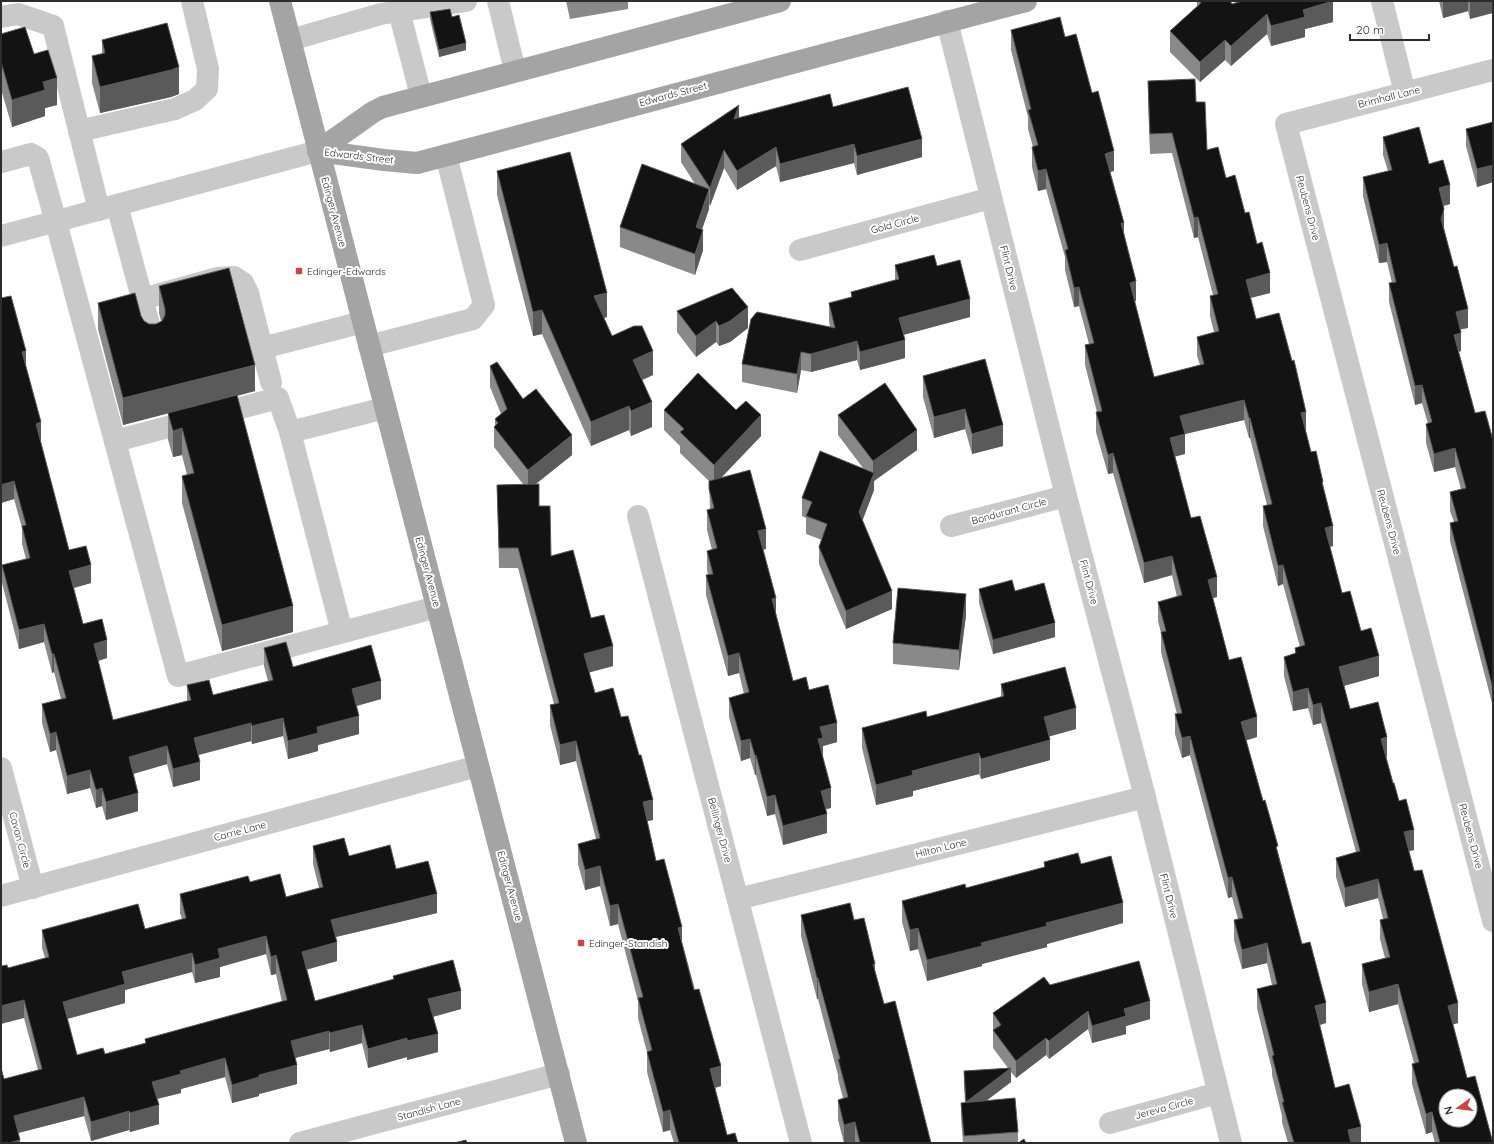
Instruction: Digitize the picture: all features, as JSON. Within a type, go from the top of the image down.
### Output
[{"type":"main road","name":"Edinger Avenue","points":[[280,1],[576,1143]]},
{"type":"main road","name":"Edwards Street","points":[[318,151],[373,112],[383,107],[780,1]]},
{"type":"main road","name":"Edwards Street","points":[[318,151],[417,163],[1026,1]]},
{"type":"street","points":[[79,131],[175,109],[195,100],[207,89],[208,69],[192,1]]},
{"type":"street","points":[[290,40],[381,14],[466,1]]},
{"type":"street","points":[[498,1],[515,71]]},
{"type":"street","points":[[1382,1],[1405,93]]},
{"type":"street","points":[[399,11],[421,96]]},
{"type":"street","points":[[1,17],[18,14],[53,26],[79,131],[142,299],[153,339]]},
{"type":"street","name":"Flint Drive","points":[[947,21],[1066,496],[1145,797],[1230,1143]]},
{"type":"street","name":"Brimhall Lane","points":[[1286,124],[1493,70]]},
{"type":"street","name":"Reubens Drive","points":[[1286,124],[1493,921]]},
{"type":"street","name":"Edwards Street","points":[[1,236],[318,151]]},
{"type":"street","points":[[1,162],[31,154],[38,158],[178,676],[437,607]]},
{"type":"street","points":[[369,346],[473,319],[484,305],[446,155]]},
{"type":"street","name":"Gold Circle","points":[[800,250],[991,198]]},
{"type":"street","points":[[142,299],[217,278],[234,277],[243,284],[248,293],[271,382]]},
{"type":"street","points":[[262,348],[363,322]]},
{"type":"street","points":[[115,441],[278,398],[290,432],[342,632]]},
{"type":"street","points":[[290,432],[385,408]]},
{"type":"street","name":"Bondurant Circle","points":[[951,526],[1066,496]]},
{"type":"street","name":"Bellinger Drive","points":[[638,516],[801,1143]]},
{"type":"street","name":"Carrie Lane","points":[[1,896],[478,766]]},
{"type":"street","name":"Cavan Circle","points":[[1,768],[33,888]]},
{"type":"street","name":"Hilton Lane","points":[[738,899],[1145,797]]},
{"type":"street","name":"Standish Lane","points":[[300,1143],[558,1074]]},
{"type":"street","name":"Jereva Circle","points":[[1110,1123],[1218,1093]]},
{"type":"building","points":[[1199,1],[1230,1],[1232,4],[1242,1],[1333,1],[1303,10],[1305,17],[1271,26],[1267,14],[1231,46],[1225,40],[1200,62],[1170,31],[1201,3]]},
{"type":"building","points":[[450,9],[452,17],[459,15],[466,43],[439,50],[430,12]]},
{"type":"building","points":[[1060,17],[1065,37],[1076,34],[1092,93],[1098,91],[1114,151],[1105,154],[1124,223],[1121,223],[1136,281],[1130,283],[1154,377],[1204,364],[1197,337],[1219,331],[1210,296],[1218,294],[1198,217],[1194,218],[1172,133],[1150,134],[1148,81],[1195,79],[1196,102],[1205,102],[1207,150],[1218,147],[1226,178],[1235,175],[1245,213],[1249,212],[1257,244],[1262,242],[1270,273],[1246,280],[1256,319],[1279,313],[1292,361],[1294,360],[1306,412],[1301,413],[1311,452],[1316,451],[1333,526],[1325,528],[1342,593],[1350,591],[1361,631],[1371,628],[1379,656],[1339,667],[1350,709],[1378,702],[1387,737],[1381,739],[1393,783],[1399,801],[1406,799],[1414,830],[1404,832],[1414,871],[1422,870],[1458,1003],[1448,1006],[1467,1078],[1475,1076],[1493,1143],[1440,1143],[1432,1112],[1426,1114],[1412,1064],[1419,1062],[1398,984],[1369,992],[1362,964],[1390,957],[1380,920],[1388,918],[1378,879],[1345,888],[1336,858],[1360,851],[1321,703],[1313,705],[1308,688],[1293,692],[1284,657],[1296,653],[1295,648],[1305,645],[1283,565],[1278,566],[1263,506],[1272,504],[1244,400],[1180,416],[1185,434],[1170,438],[1191,518],[1200,516],[1217,577],[1208,580],[1229,660],[1241,657],[1257,717],[1241,722],[1263,801],[1265,800],[1278,846],[1276,847],[1302,944],[1310,942],[1326,1003],[1315,1006],[1335,1088],[1349,1084],[1361,1127],[1348,1130],[1351,1143],[1294,1143],[1282,1102],[1284,1102],[1272,1056],[1274,1055],[1257,989],[1277,984],[1267,943],[1242,950],[1234,920],[1243,918],[1232,877],[1228,878],[1190,736],[1182,738],[1175,714],[1182,713],[1161,632],[1166,631],[1158,602],[1182,595],[1172,556],[1144,563],[1113,453],[1108,455],[1096,412],[1102,411],[1085,345],[1094,343],[1079,287],[1074,288],[1065,250],[1068,249],[1046,169],[1038,171],[1032,147],[1038,145],[1028,110],[1031,109],[1011,30]]},
{"type":"building","points":[[167,23],[179,67],[100,87],[92,56],[105,53],[102,40]]},
{"type":"building","points":[[25,27],[34,54],[48,50],[57,78],[43,82],[45,90],[12,100],[1,62],[1,34]]},
{"type":"building","points":[[908,87],[922,139],[857,156],[854,144],[780,164],[776,147],[737,171],[724,150],[710,188],[681,144],[739,105],[734,119],[830,94],[833,107]]},
{"type":"building","points":[[1493,122],[1493,165],[1477,169],[1466,129]]},
{"type":"building","points":[[1419,127],[1429,164],[1443,160],[1450,185],[1439,188],[1444,209],[1441,219],[1454,267],[1457,266],[1468,309],[1456,312],[1461,333],[1454,335],[1475,413],[1485,411],[1493,440],[1493,689],[1450,523],[1458,521],[1450,492],[1466,488],[1455,448],[1434,454],[1426,424],[1432,422],[1422,385],[1415,386],[1389,283],[1396,282],[1387,243],[1379,245],[1363,177],[1392,170],[1383,137]]},
{"type":"building","points":[[570,152],[607,293],[594,296],[612,336],[634,326],[642,326],[653,351],[633,360],[652,402],[631,411],[629,406],[591,422],[542,310],[533,312],[497,171]]},
{"type":"building","points":[[642,164],[709,189],[696,227],[703,230],[695,254],[620,227]]},
{"type":"building","points":[[934,255],[937,266],[960,260],[970,299],[899,318],[905,340],[860,352],[857,341],[811,354],[801,352],[797,374],[742,364],[751,319],[757,312],[835,328],[829,303],[852,297],[851,292],[899,279],[895,265]]},
{"type":"building","points":[[229,268],[255,365],[123,398],[98,303],[135,293],[141,316],[144,321],[149,324],[156,324],[162,321],[165,315],[165,309],[159,286]]},
{"type":"building","points":[[732,288],[748,307],[730,321],[719,326],[716,321],[696,336],[677,311]]},
{"type":"building","points":[[11,296],[26,351],[22,352],[41,422],[36,424],[69,550],[86,546],[91,565],[69,571],[83,624],[102,619],[107,640],[94,644],[113,720],[191,700],[187,685],[209,680],[213,695],[273,680],[264,648],[286,642],[293,667],[371,645],[381,681],[352,689],[359,716],[317,727],[318,733],[288,741],[283,718],[252,726],[251,723],[194,738],[200,762],[173,769],[167,746],[129,757],[138,793],[106,802],[102,788],[96,790],[90,770],[67,776],[56,732],[50,734],[42,704],[66,698],[54,654],[52,654],[44,624],[19,630],[2,565],[30,558],[22,526],[26,525],[14,481],[1,485],[1,298]]},
{"type":"building","points":[[985,359],[1003,425],[972,434],[965,409],[934,417],[923,376]]},
{"type":"building","points":[[497,362],[523,399],[536,389],[572,435],[528,470],[494,427],[498,423],[495,419],[507,409],[490,366]]},
{"type":"building","points":[[698,373],[736,410],[746,401],[761,415],[714,465],[680,432],[684,429],[664,410]]},
{"type":"building","points":[[885,383],[917,430],[873,461],[838,415]]},
{"type":"building","points":[[237,395],[293,606],[222,625],[182,476],[194,473],[182,428],[173,431],[168,413]]},
{"type":"building","points":[[820,451],[874,473],[859,512],[892,591],[846,611],[819,547],[827,524],[806,516],[812,502],[802,498]]},
{"type":"building","points":[[750,470],[766,529],[758,531],[776,598],[772,599],[793,681],[806,677],[809,690],[828,685],[837,723],[820,727],[823,738],[818,739],[831,788],[821,791],[827,814],[783,826],[775,795],[767,797],[756,755],[755,756],[750,739],[741,741],[729,698],[749,692],[739,653],[728,656],[706,575],[713,574],[707,551],[717,548],[707,510],[714,508],[709,489],[709,481]]},
{"type":"building","points":[[539,484],[539,506],[550,506],[551,556],[573,550],[591,618],[604,615],[613,646],[584,654],[595,693],[613,688],[621,717],[628,716],[639,755],[641,755],[653,800],[643,802],[656,861],[664,859],[682,927],[678,928],[694,990],[699,989],[721,1066],[710,1069],[727,1135],[735,1133],[738,1143],[679,1143],[670,1110],[663,1112],[647,1052],[652,1050],[638,998],[643,997],[618,904],[610,906],[600,866],[585,870],[578,844],[600,838],[576,741],[560,745],[550,705],[559,703],[518,548],[499,548],[497,485]]},
{"type":"building","points":[[1012,580],[1015,591],[1044,583],[1055,623],[993,640],[979,589]]},
{"type":"building","points":[[898,588],[966,594],[959,650],[893,643]]},
{"type":"building","points":[[1065,667],[1076,708],[1044,717],[1050,740],[981,759],[979,753],[912,771],[913,775],[876,785],[862,728],[926,711],[927,717],[1004,696],[1001,684]]},
{"type":"building","points":[[344,838],[349,856],[390,845],[396,869],[428,861],[437,894],[331,920],[337,942],[302,952],[315,1001],[394,979],[393,976],[453,960],[461,991],[428,999],[438,1034],[407,1041],[407,1038],[368,1049],[362,1025],[330,1033],[329,1031],[291,1041],[297,1065],[259,1075],[259,1077],[232,1085],[225,1058],[180,1071],[181,1074],[152,1082],[159,1105],[130,1113],[129,1111],[91,1122],[84,1097],[14,1116],[20,1140],[9,1143],[1,1143],[1,1068],[4,1079],[42,1069],[24,1000],[1,1006],[1,966],[7,965],[8,968],[49,957],[42,930],[138,904],[145,929],[186,918],[180,894],[248,876],[250,882],[280,874],[286,897],[323,887],[313,846]],"holes":[[[266,936],[271,957],[276,955],[287,1000],[145,1039],[146,1043],[105,1054],[103,1048],[77,1055],[63,1002],[125,984],[122,972],[192,953],[195,965],[220,958],[218,949]]]},
{"type":"building","points":[[1078,853],[1081,864],[1111,856],[1123,903],[1046,923],[1047,926],[981,943],[982,946],[927,960],[918,928],[910,930],[902,901],[965,884],[966,888],[1045,867],[1044,862]]},
{"type":"building","points":[[850,903],[854,920],[864,918],[875,964],[873,964],[884,1004],[895,1001],[931,1143],[860,1143],[855,1122],[844,1125],[838,1100],[848,1097],[838,1059],[840,1059],[801,915]]},
{"type":"building","points":[[1139,961],[1150,1001],[1124,1009],[1126,1016],[1092,1026],[1088,1011],[1049,1041],[1046,1038],[1016,1061],[993,1030],[1001,1025],[993,1013],[1044,977],[1050,985]]},
{"type":"building","points":[[1011,1068],[966,1102],[964,1071]]},
{"type":"building","points":[[1015,1098],[1018,1132],[964,1136],[961,1103]]},
{"type":"building","points":[[1024,1139],[1026,1143],[1018,1143]]},
{"type":"building","points":[[466,1140],[467,1143],[454,1143]]},
{"type":"place","name":"Edinger-Edwards","points":[[299,271]]},
{"type":"place","name":"Edinger-Standish","points":[[581,943]]}]
